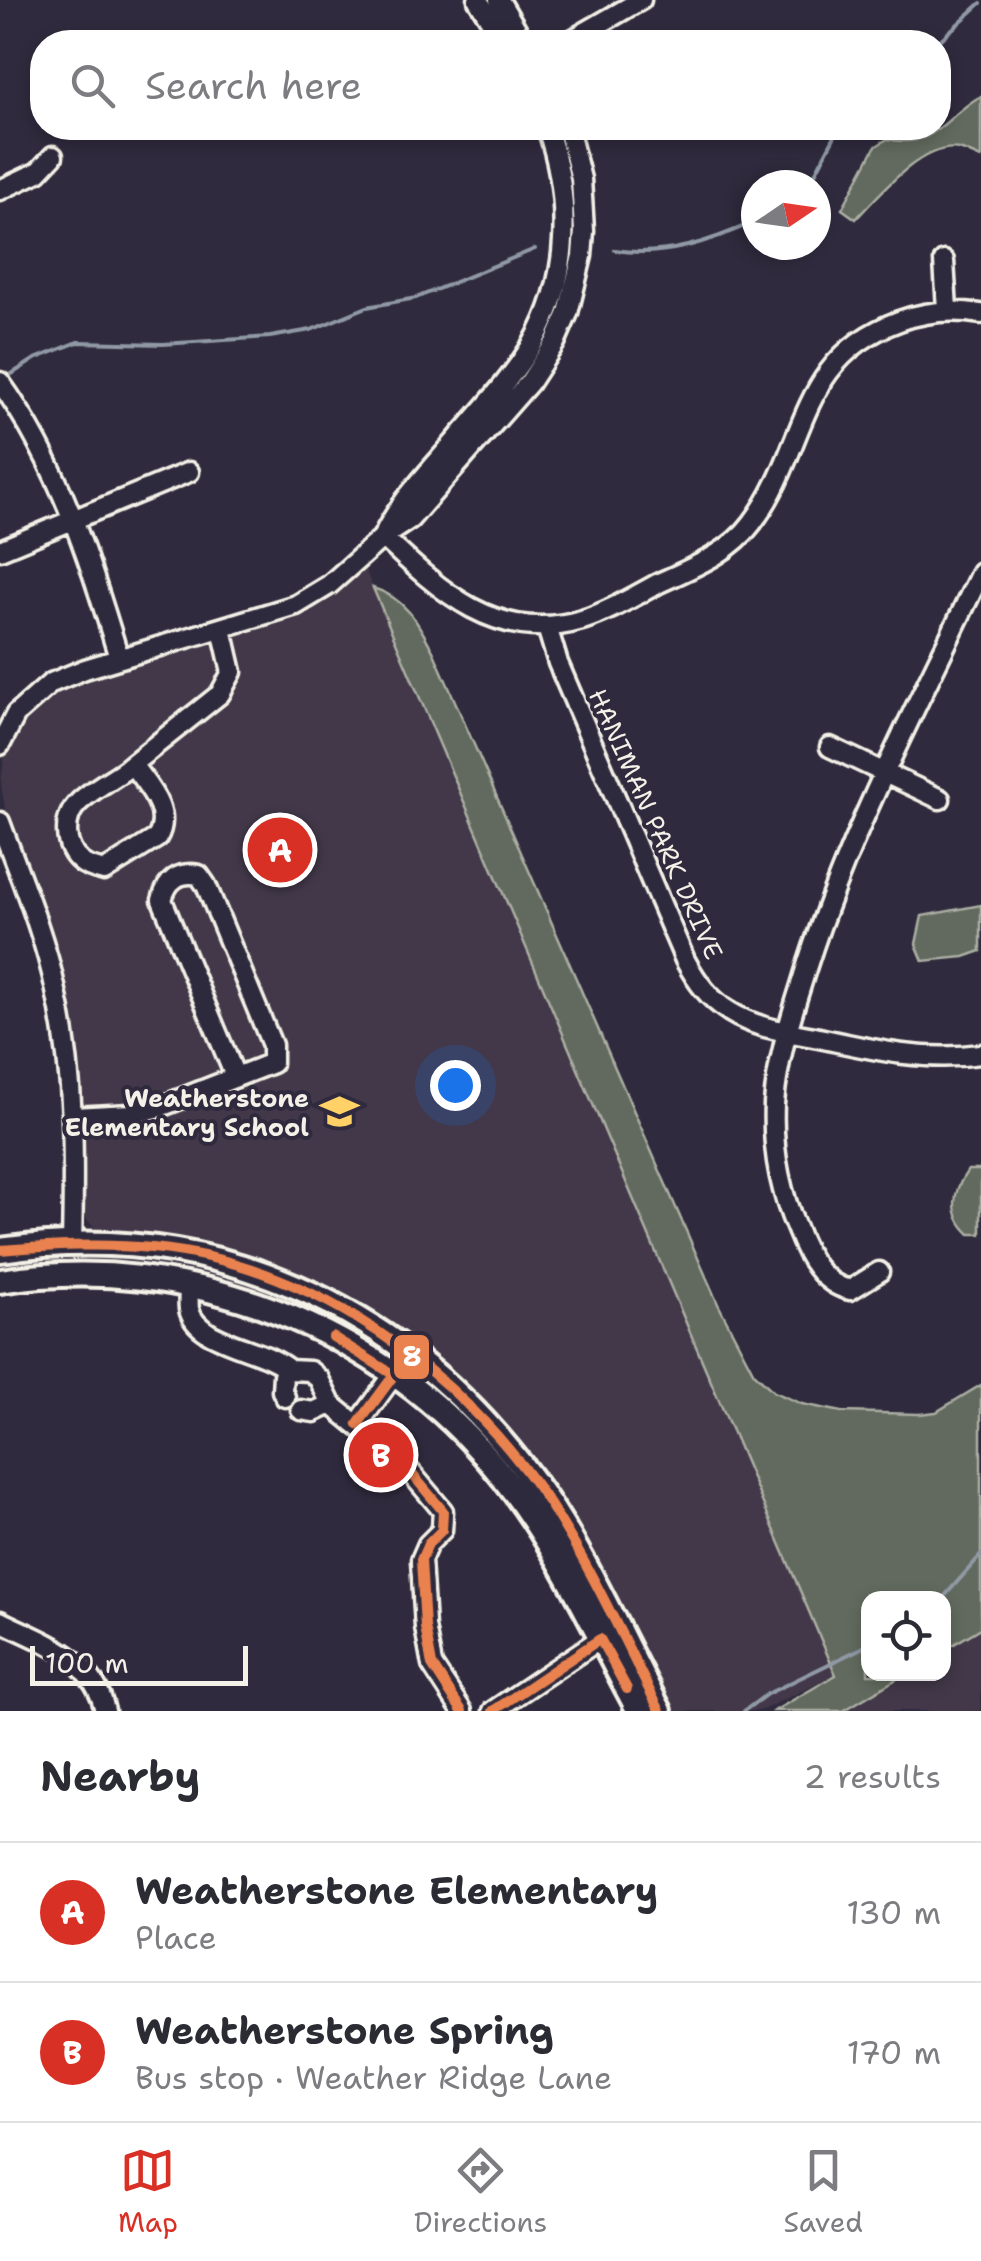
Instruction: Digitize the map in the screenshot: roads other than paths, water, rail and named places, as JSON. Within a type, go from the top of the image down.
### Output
[{"type":"main road","points":[[72,1245],[72,1274]]},
{"type":"main road","points":[[0,1250],[72,1245],[166,1250],[249,1268],[331,1302],[411,1351],[489,1424],[533,1480],[660,1711]]},
{"type":"main road","points":[[0,1281],[72,1274],[137,1276],[189,1285],[241,1298],[291,1317],[338,1339],[394,1375],[453,1424],[501,1474],[547,1542],[639,1711]]},
{"type":"street","points":[[478,0],[497,30]]},
{"type":"street","points":[[499,0],[517,30]]},
{"type":"street","points":[[589,30],[641,0]]},
{"type":"street","points":[[383,537],[396,510],[508,380],[534,341],[550,306],[562,253],[564,206],[551,140]]},
{"type":"street","points":[[0,745],[16,714],[40,690],[64,676],[279,612],[310,598],[383,537],[410,520],[530,382],[555,344],[576,284],[584,230],[582,180],[571,140]]},
{"type":"street","points":[[0,190],[38,172],[54,156]]},
{"type":"street","points":[[944,260],[947,309]]},
{"type":"street","points":[[383,537],[463,605],[491,618],[548,628],[607,610],[733,544],[744,534],[765,504],[817,388],[838,360],[865,337],[888,325],[947,309],[981,314]]},
{"type":"street","points":[[0,382],[36,438],[85,544],[119,658]]},
{"type":"street","points":[[0,550],[188,472]]},
{"type":"street","points":[[879,1272],[850,1290],[840,1288],[816,1268],[790,1216],[777,1164],[776,1080],[832,892],[981,574]]},
{"type":"street","name":"HANIMAN PARK DRIVE","points":[[548,628],[558,663],[662,908],[700,987],[716,1003],[744,1020],[788,1032],[920,1056],[981,1054]]},
{"type":"street","points":[[132,764],[160,804],[162,830],[157,838],[104,872],[83,864],[72,851],[66,834],[69,818],[77,804],[220,694],[229,682],[232,662],[222,629]]},
{"type":"street","points":[[830,747],[940,800]]},
{"type":"street","points":[[0,822],[56,987],[68,1057],[74,1117],[72,1245]]},
{"type":"street","points":[[74,1117],[130,1114],[157,1108],[272,1062],[272,1046],[206,885],[200,874],[187,872],[165,887],[162,900],[235,1076]]},
{"type":"street","points":[[189,1285],[190,1310],[196,1324],[208,1334],[278,1360],[286,1373],[282,1391],[286,1397]]},
{"type":"street","points":[[358,1424],[411,1351]]},
{"type":"street","points":[[286,1373],[310,1372],[318,1379],[331,1404],[402,1462],[443,1511],[442,1530],[428,1544],[421,1560],[424,1627],[432,1665],[462,1711]]},
{"type":"street","points":[[300,1410],[314,1412],[331,1404]]},
{"type":"street","points":[[0,1621],[67,1654],[84,1667],[102,1697],[104,1711]]},
{"type":"street","points":[[493,1711],[600,1639]]},
{"type":"waterway","points":[[951,30],[981,3]]},
{"type":"waterway","points":[[817,170],[833,140]]},
{"type":"waterway","points":[[615,250],[670,250],[741,227]]},
{"type":"waterway","points":[[4,379],[35,359],[78,342],[163,344],[270,337],[311,330],[367,307],[416,298],[535,249]]},
{"type":"waterway","points":[[949,1591],[981,1555]]},
{"type":"waterway","points":[[744,1711],[767,1694],[861,1648]]},
{"type":"place","name":"Weatherstone Elementary","points":[[280,850]]},
{"type":"place","name":"Weatherstone Elementary School","points":[[339,1112]]},
{"type":"place","name":"Weatherstone Spring","points":[[381,1455]]}]
